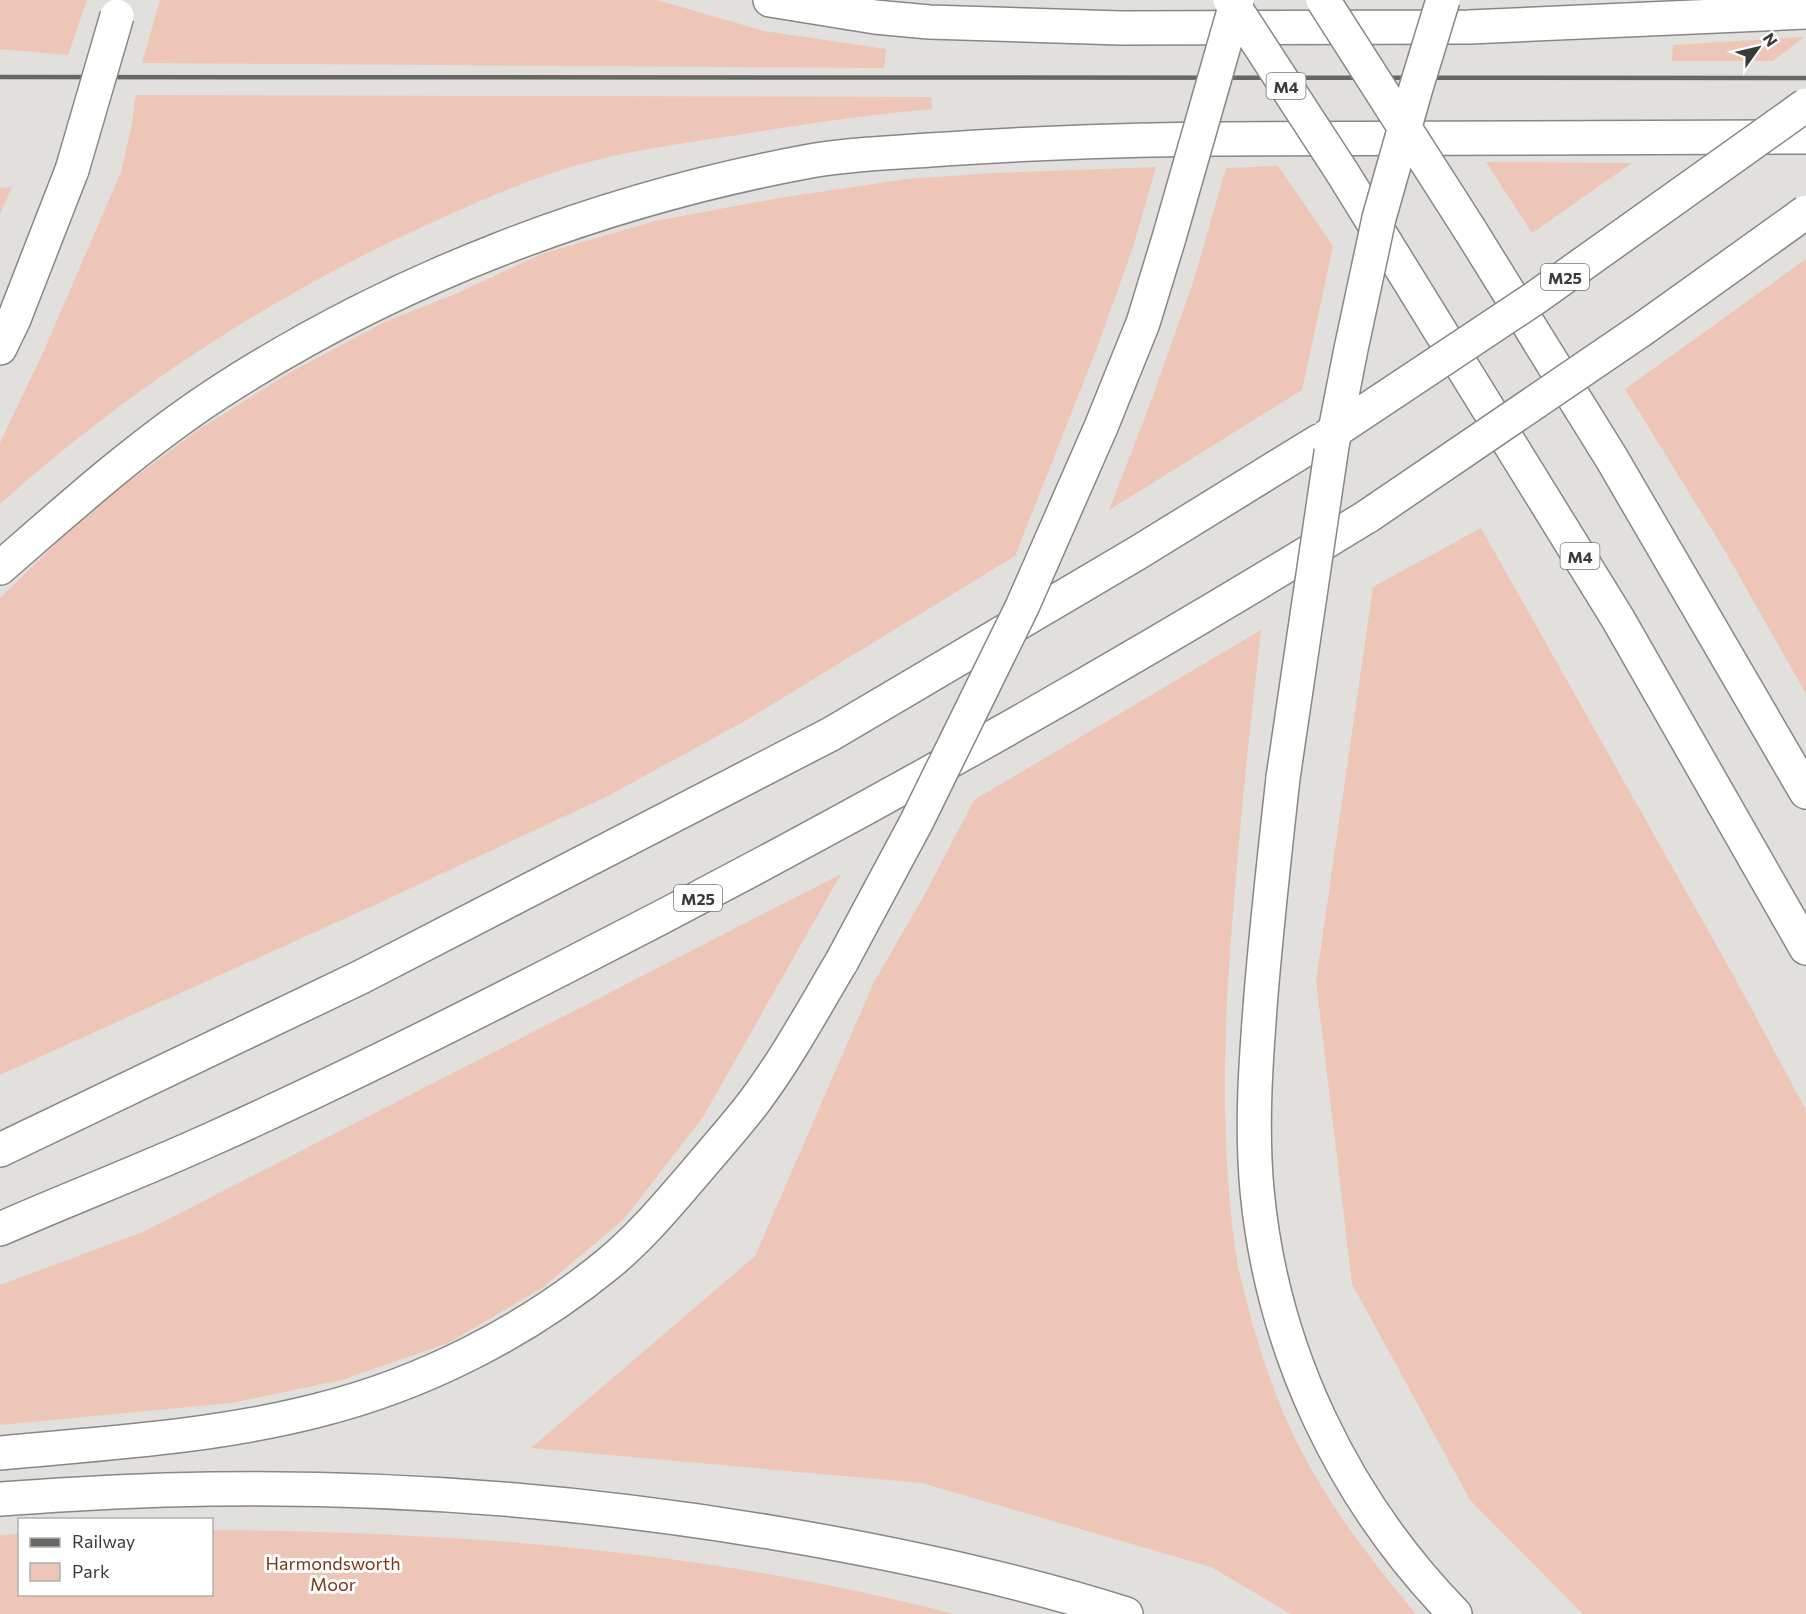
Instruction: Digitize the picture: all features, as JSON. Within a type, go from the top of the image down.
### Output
[{"type":"highway","points":[[770,0],[908,20],[1121,28],[1469,27],[1806,12]]},
{"type":"highway","name":"M4","points":[[1230,0],[1342,172],[1618,620],[1806,948]]},
{"type":"highway","points":[[0,1453],[213,1431],[319,1410],[358,1399],[410,1379],[508,1333],[573,1291],[609,1263],[648,1227],[754,1102],[842,961],[917,821],[1022,607],[1101,427],[1146,312],[1173,227],[1237,0]]},
{"type":"highway","points":[[1323,0],[1470,230],[1612,459],[1806,792]]},
{"type":"highway","points":[[1443,0],[1379,218],[1332,446],[1283,778],[1256,1064],[1257,1188],[1264,1246],[1282,1321],[1296,1363],[1334,1449],[1358,1493],[1401,1555],[1455,1614]]},
{"type":"highway","points":[[0,348],[14,319],[72,170],[119,8]]},
{"type":"highway","name":"M25","points":[[0,1150],[361,977],[831,734],[1139,552],[1319,441],[1535,298],[1806,105]]},
{"type":"highway","points":[[0,568],[137,452],[216,395],[298,344],[424,280],[505,248],[585,217],[725,178],[812,160],[1011,145],[1151,140],[1806,137]]},
{"type":"highway","name":"M25","points":[[0,1229],[216,1137],[451,1025],[642,928],[813,837],[1104,675],[1368,516],[1644,328],[1806,212]]},
{"type":"highway","points":[[0,1498],[211,1489],[400,1492],[515,1499],[650,1514],[869,1549],[990,1577],[1126,1614]]},
{"type":"green space","points":[[0,0],[87,0],[68,55],[0,49]]},
{"type":"green space","points":[[160,0],[657,0],[764,31],[886,49],[884,68],[142,63]]},
{"type":"green space","points":[[1804,37],[1773,61],[1672,61],[1673,45]]},
{"type":"green space","points":[[136,95],[931,97],[932,109],[806,124],[632,152],[574,166],[496,194],[420,228],[307,285],[200,350],[97,423],[0,504],[0,443],[42,355],[121,172]]},
{"type":"green space","points":[[1486,162],[1632,163],[1532,233]]},
{"type":"green space","points":[[1278,166],[1333,246],[1302,390],[1109,510],[1194,280],[1226,168]]},
{"type":"green space","points":[[1156,167],[1133,247],[1097,348],[1015,556],[743,722],[606,797],[0,1075],[0,598],[68,532],[111,495],[201,428],[291,372],[385,322],[457,293],[542,254],[655,221],[779,198],[907,179]]},
{"type":"green space","points":[[12,187],[0,214],[0,188]]},
{"type":"green space","points":[[1806,259],[1806,694],[1725,551],[1625,389]]},
{"type":"green space","points":[[1481,528],[1736,980],[1806,1110],[1806,1614],[1583,1614],[1470,1500],[1352,1284],[1316,981],[1373,587]]},
{"type":"green space","points":[[1261,630],[1231,935],[1226,1030],[1225,1125],[1238,1267],[1267,1370],[1291,1430],[1332,1503],[1381,1571],[1416,1614],[1291,1614],[1211,1567],[922,1483],[531,1448],[755,1256],[874,982],[925,894],[974,800]]},
{"type":"green space","points":[[841,874],[703,1117],[624,1219],[542,1288],[448,1343],[342,1380],[231,1403],[0,1425],[0,1285],[145,1231]]},
{"type":"green space","name":"Harmondsworth Moor","points":[[213,1530],[399,1535],[586,1549],[679,1560],[771,1575],[863,1592],[954,1614],[0,1614],[0,1535],[18,1534],[18,1596],[213,1596]]},
{"type":"railway","points":[[0,77],[1806,78]]}]
